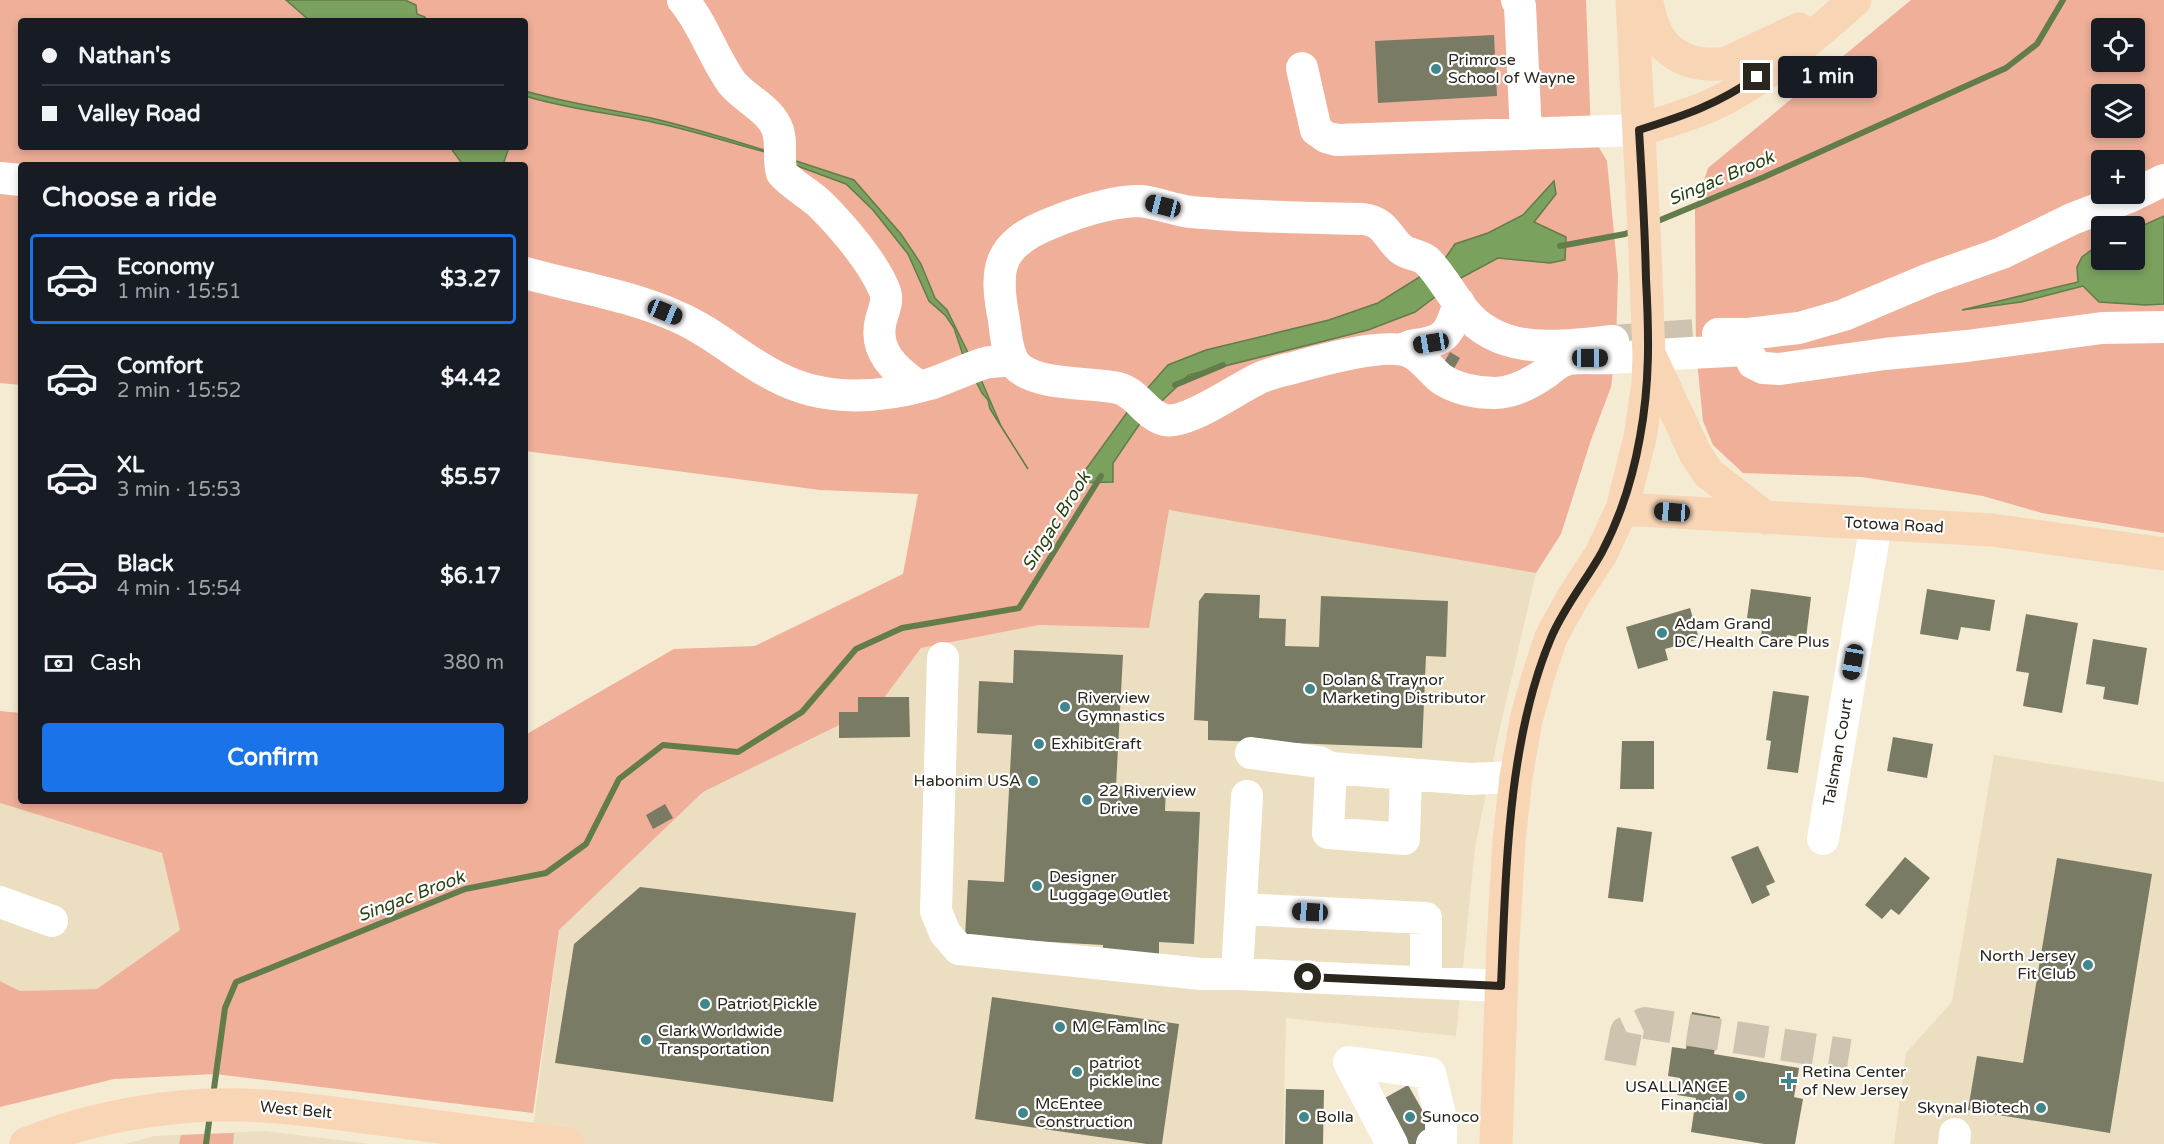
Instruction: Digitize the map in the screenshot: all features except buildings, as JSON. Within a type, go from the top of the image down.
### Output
[{"type":"main road","points":[[1496,1144],[1509,841],[1516,777],[1526,720],[1551,637],[1601,554],[1622,509],[1640,438],[1649,351],[1632,0]]},
{"type":"main road","points":[[1646,0],[1654,28],[1670,51],[1696,64],[1714,65],[1736,60],[1794,31],[1847,0]]},
{"type":"main road","points":[[1639,130],[1690,114],[1715,104],[1739,90],[1776,65],[1855,0]]},
{"type":"main road","points":[[1649,351],[1695,453],[1708,473],[1766,518]]},
{"type":"main road","name":"Totowa Road","points":[[1622,509],[1992,530],[2164,554]]},
{"type":"main road","name":"West Belt","points":[[26,1144],[69,1129],[108,1120],[184,1108],[240,1105],[321,1112],[568,1144]]},
{"type":"street","points":[[683,0],[692,11],[732,82],[740,92],[774,121],[778,131],[782,173],[820,204],[861,253],[885,290],[887,300],[878,340],[888,360],[918,387]]},
{"type":"street","points":[[1517,0],[1520,6],[1526,134]]},
{"type":"street","points":[[1302,68],[1316,130],[1326,137],[1337,140],[1639,130]]},
{"type":"street","points":[[0,178],[18,180]]},
{"type":"street","points":[[985,365],[1000,300],[1000,270],[1009,250],[1015,242],[1037,229],[1100,207],[1141,201],[1189,212],[1370,220],[1383,227],[1405,252],[1426,260],[1480,328],[1508,341],[1562,353],[1571,358],[1747,342],[1844,315],[1929,279],[2002,253],[2072,219],[2164,180]]},
{"type":"street","points":[[528,274],[620,296],[677,316],[718,339],[775,377],[810,391],[866,396],[918,387],[985,365],[1019,368],[1034,375],[1058,381],[1119,388],[1129,392],[1161,419],[1180,421],[1261,377],[1286,369],[1357,354],[1393,349],[1403,350],[1413,353],[1452,386],[1498,393],[1533,381],[1562,353],[1613,341]]},
{"type":"street","points":[[1403,350],[1444,337],[1454,318],[1456,299]]},
{"type":"street","points":[[1747,342],[1753,363],[1763,369],[1780,369],[2102,328],[2164,327]]},
{"type":"street","points":[[1708,334],[1747,342]]},
{"type":"street","name":"Talsman Court","points":[[1823,838],[1876,524]]},
{"type":"street","points":[[942,658],[936,911],[945,933],[959,949],[1201,974],[1501,986]]},
{"type":"street","points":[[1251,753],[1319,762],[1331,768],[1470,779],[1516,777]]},
{"type":"street","points":[[1331,768],[1328,833],[1404,838],[1406,774]]},
{"type":"street","points":[[1238,974],[1247,796]]},
{"type":"street","points":[[0,902],[52,921]]},
{"type":"street","points":[[1241,909],[1426,918],[1426,982]]},
{"type":"street","points":[[1392,1144],[1349,1062],[1430,1073],[1441,1119],[1442,1139],[1432,1144]]},
{"type":"shaded area","points":[[0,0],[1586,0],[1591,134],[1607,161],[1618,275],[1616,346],[1611,387],[1591,440],[1561,534],[1536,573],[1169,510],[1149,628],[1039,625],[921,648],[878,706],[703,792],[559,930],[533,1113],[215,1074],[114,1079],[0,1107],[0,981],[20,991],[97,989],[180,930],[162,853],[0,803],[0,711],[18,713],[18,804],[528,804],[528,733],[674,649],[755,646],[903,574],[918,494],[820,490],[528,451],[528,162],[18,162],[18,385],[0,383]]},
{"type":"shaded area","points":[[286,0],[405,0],[416,5],[417,14],[425,18],[307,18]]},
{"type":"shaded area","points":[[1911,0],[2164,0],[2164,533],[2042,513],[1983,496],[1862,477],[1743,473],[1713,445],[1703,421],[1696,351],[1695,209],[1708,168]]},
{"type":"shaded area","points":[[528,92],[695,129],[769,153],[667,125],[528,97]]},
{"type":"shaded area","points":[[452,150],[508,150],[504,162],[461,162]]},
{"type":"shaded area","points":[[787,158],[854,180],[901,234],[921,264],[935,298],[947,310],[1001,426],[1028,469],[990,409],[988,400],[964,358],[954,328],[946,316],[929,301],[908,254],[873,210],[846,184],[792,164]]},
{"type":"shaded area","points":[[1554,181],[1556,194],[1534,222],[1566,237],[1565,260],[1550,263],[1498,258],[1459,279],[1415,312],[1368,330],[1189,375],[1143,419],[1113,463],[1113,482],[1076,483],[1131,407],[1168,365],[1206,350],[1329,320],[1378,303],[1442,263],[1455,244],[1488,233],[1523,215]]},
{"type":"shaded area","points":[[2164,216],[2164,304],[2099,302],[2083,286],[2021,302],[1962,310],[2078,282],[2077,267],[2082,257],[2091,250],[2091,270],[2145,270],[2145,225]]},
{"type":"shaded area","points":[[1169,510],[1536,573],[1475,847],[1456,1036],[1286,1018],[1283,1144],[531,1144],[559,930],[703,792],[878,706],[921,648],[1039,625],[1149,628]]},
{"type":"shaded area","points":[[1994,755],[2164,782],[2164,1144],[1894,1144],[1906,1053],[1952,1002]]},
{"type":"shaded area","points":[[0,803],[162,853],[180,930],[97,989],[20,991],[0,981]]},
{"type":"shaded area","points":[[265,1131],[371,1144],[125,1144],[154,1136]]},
{"type":"shaded area","points":[[234,1133],[233,1144],[179,1144],[181,1135]]},
{"type":"waterway","name":"Singac Brook","points":[[1653,223],[1764,177],[2006,68],[2037,44],[2063,0]]},
{"type":"waterway","name":"Singac Brook","points":[[1560,246],[1625,234],[1635,230]]},
{"type":"waterway","name":"Singac Brook","points":[[1175,385],[1223,365]]},
{"type":"waterway","name":"Singac Brook","points":[[213,1096],[225,1008],[236,982],[465,889],[546,873],[586,844],[619,779],[663,745],[738,752],[802,712],[856,649],[902,628],[1019,608],[1101,476]]},
{"type":"waterway","name":"Singac Brook","points":[[206,1144],[210,1115]]},
{"type":"tunnel","points":[[1613,341],[1708,334]]},
{"type":"tunnel","points":[[1620,1063],[1626,1032],[1645,1023],[1849,1055]]},
{"type":"place","name":"Primrose School of Wayne","points":[[1436,69]]},
{"type":"place","name":"Adam Grand DC/Health Care Plus","points":[[1662,633]]},
{"type":"place","name":"Dolan & Traynor Marketing Distributor","points":[[1310,689]]},
{"type":"place","name":"Riverview Gymnastics","points":[[1065,707]]},
{"type":"place","name":"ExhibitCraft","points":[[1039,744]]},
{"type":"place","name":"Habonim USA","points":[[1033,781]]},
{"type":"place","name":"22 Riverview Drive","points":[[1087,800]]},
{"type":"place","name":"Designer Luggage Outlet","points":[[1037,886]]},
{"type":"place","name":"North Jersey Fit Club","points":[[2088,965]]},
{"type":"place","name":"Patriot Pickle","points":[[705,1004]]},
{"type":"place","name":"M C Fam Inc","points":[[1060,1027]]},
{"type":"place","name":"Clark Worldwide Transportation","points":[[646,1040]]},
{"type":"place","name":"patriot pickle inc","points":[[1077,1072]]},
{"type":"place","name":"Retina Center of New Jersey","points":[[1789,1081]]},
{"type":"place","name":"USALLIANCE Financial","points":[[1740,1096]]},
{"type":"place","name":"Skynal Biotech","points":[[2041,1108]]},
{"type":"place","name":"McEntee Construction","points":[[1023,1113]]},
{"type":"place","name":"Bolla","points":[[1304,1117]]},
{"type":"place","name":"Sunoco","points":[[1410,1117]]},
{"type":"route","points":[[1308,977],[1501,986],[1509,841],[1516,777],[1526,720],[1551,637],[1601,554],[1622,509],[1640,438],[1648,383],[1649,356],[1639,130],[1715,104],[1757,77]]}]
